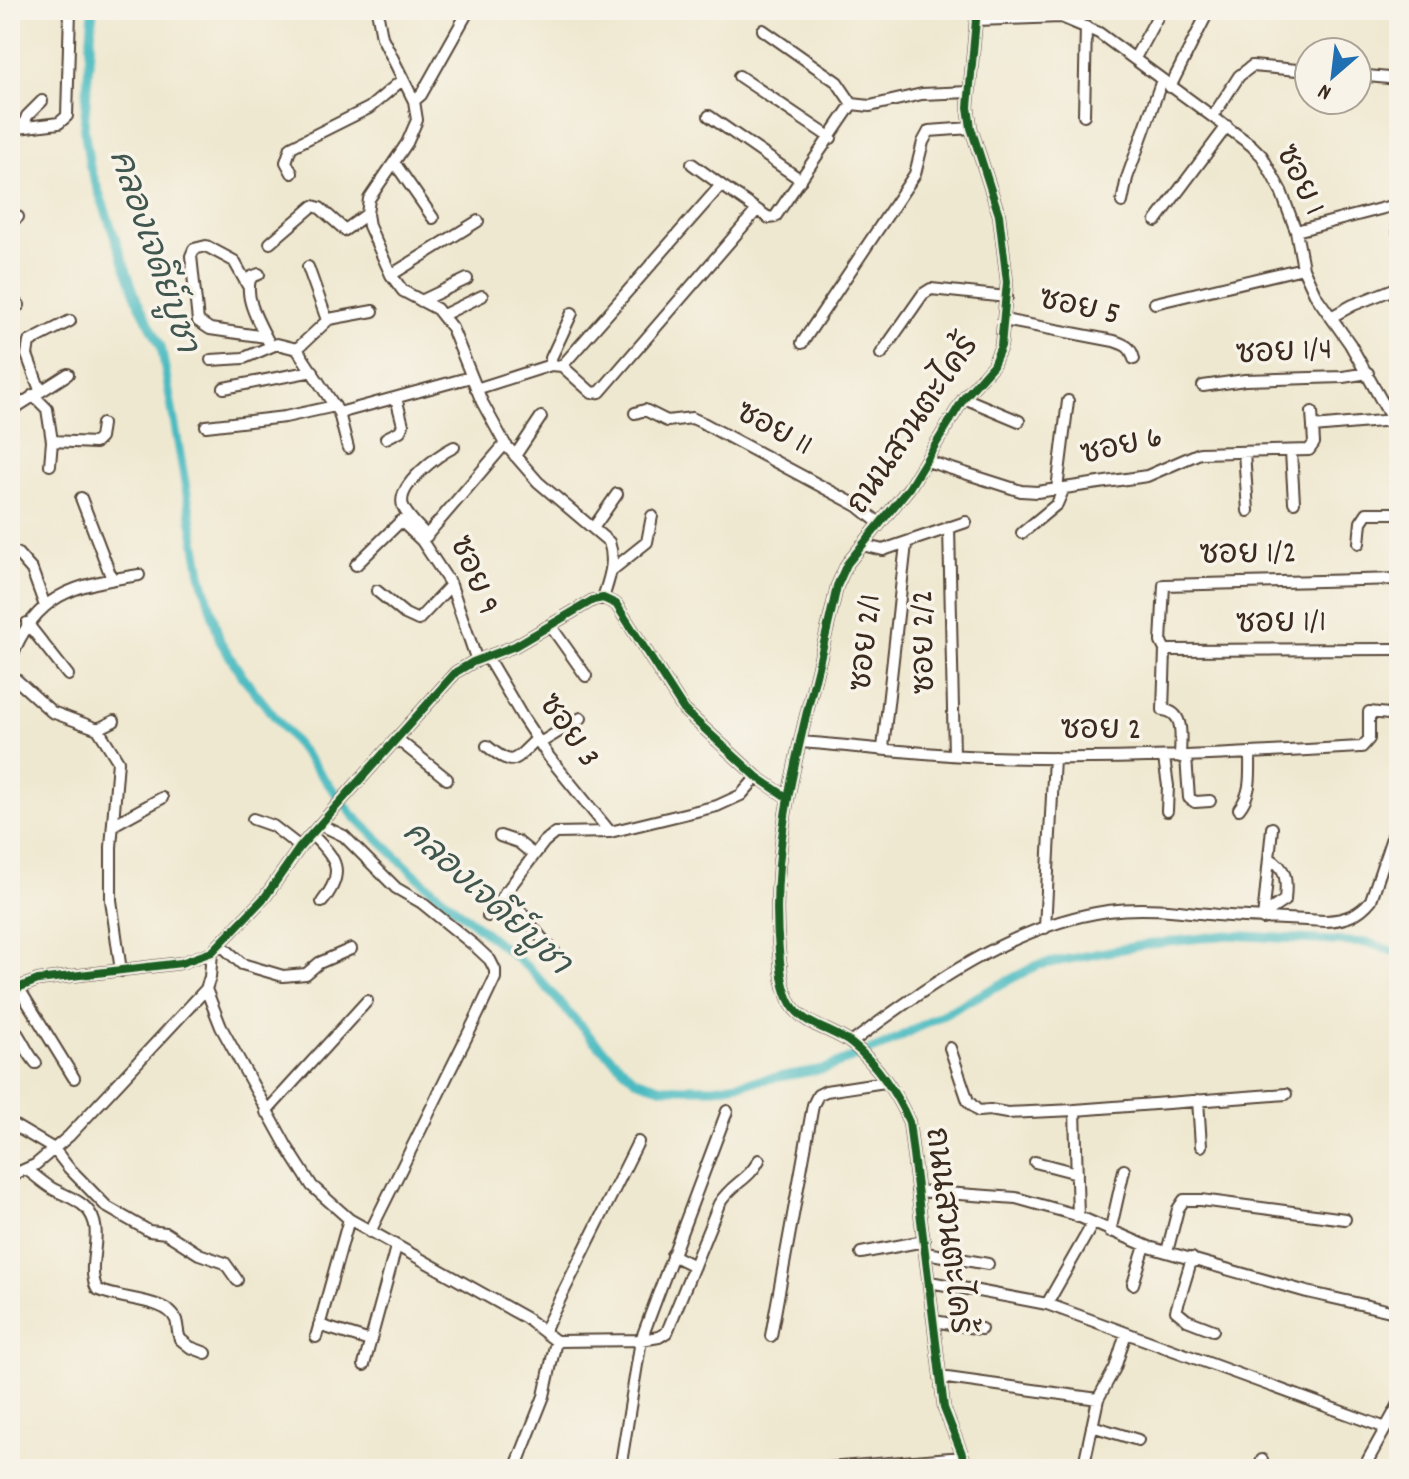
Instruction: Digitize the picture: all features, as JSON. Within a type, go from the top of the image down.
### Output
[{"type":"street","points":[[10,129],[59,123],[67,116],[70,10]]},
{"type":"street","points":[[377,10],[382,37],[414,101],[416,126],[369,199],[369,226],[391,275],[403,291],[443,315],[452,328],[476,389],[505,444],[538,482],[609,542],[613,554],[612,570],[603,598]]},
{"type":"street","points":[[414,101],[421,95],[471,10]]},
{"type":"street","points":[[1082,10],[1084,115]]},
{"type":"street","points":[[1135,58],[1161,10]]},
{"type":"street","points":[[1122,202],[1127,178],[1166,84],[1209,10]]},
{"type":"street","name":"ซอย 1","points":[[976,15],[1061,17],[1081,24],[1135,58],[1262,156],[1281,191],[1296,231],[1303,268],[1316,296],[1368,373],[1399,432]]},
{"type":"street","name":"ถนนสวนตะไคร้","points":[[968,1469],[944,1408],[909,1122],[902,1105],[875,1067],[855,1047],[794,1009],[782,981],[776,895],[788,798],[837,586],[847,564],[909,488],[964,398],[993,365],[1001,346],[1007,297],[999,215],[971,128],[969,92],[976,15]]},
{"type":"street","points":[[763,30],[837,82],[852,104],[870,106],[922,94],[969,92]]},
{"type":"street","points":[[1213,116],[1239,76],[1252,66],[1293,70]]},
{"type":"street","points":[[739,76],[831,138]]},
{"type":"street","points":[[1373,77],[1399,79]]},
{"type":"street","points":[[292,173],[286,158],[291,147],[369,108],[402,80]]},
{"type":"street","points":[[23,127],[27,116],[42,101]]},
{"type":"street","points":[[692,164],[772,219],[852,104]]},
{"type":"street","points":[[709,116],[801,180]]},
{"type":"street","points":[[1156,221],[1227,126]]},
{"type":"street","points":[[802,343],[915,174],[929,131],[971,128]]},
{"type":"street","points":[[394,162],[433,218]]},
{"type":"street","points":[[476,389],[557,365],[721,185]]},
{"type":"street","points":[[1296,231],[1397,204],[1399,235]]},
{"type":"street","points":[[270,243],[313,206],[320,208],[344,230],[367,214]]},
{"type":"street","points":[[572,313],[551,358],[592,393],[600,392],[757,210]]},
{"type":"street","points":[[391,275],[478,221]]},
{"type":"street","points":[[269,342],[255,313],[248,286],[234,261],[206,246],[194,249],[191,256],[198,321],[210,329],[297,349],[337,410],[348,448]]},
{"type":"street","points":[[308,267],[327,320]]},
{"type":"street","points":[[1155,303],[1303,268]]},
{"type":"street","points":[[248,286],[251,277],[259,274]]},
{"type":"street","points":[[421,301],[467,279]]},
{"type":"street","points":[[1331,317],[1399,287]]},
{"type":"street","points":[[881,354],[926,291],[935,289],[1007,297]]},
{"type":"street","points":[[443,315],[482,296]]},
{"type":"street","points":[[297,349],[327,320],[373,311]]},
{"type":"street","name":"ซอย 5","points":[[1004,320],[1114,341],[1127,345],[1134,359]]},
{"type":"street","points":[[50,465],[52,441],[47,409],[36,393],[27,355],[29,342],[70,321]]},
{"type":"street","points":[[211,360],[244,358],[269,342]]},
{"type":"street","points":[[224,388],[313,371]]},
{"type":"street","name":"ซอย 1/4","points":[[1203,386],[1270,378],[1343,377],[1368,373]]},
{"type":"street","points":[[10,411],[68,374]]},
{"type":"street","points":[[206,426],[337,410],[396,398],[471,377]]},
{"type":"street","points":[[386,438],[400,431],[403,425],[396,398]]},
{"type":"street","points":[[964,398],[1019,421]]},
{"type":"street","points":[[1022,533],[1057,504],[1068,401]]},
{"type":"street","name":"ซอย 11","points":[[635,413],[645,410],[667,421],[692,418],[858,506],[879,523]]},
{"type":"street","points":[[1294,502],[1291,452],[1312,448],[1312,412]]},
{"type":"street","points":[[515,456],[541,417]]},
{"type":"street","points":[[1313,427],[1393,420]]},
{"type":"street","points":[[52,441],[95,443],[100,438],[102,424]]},
{"type":"street","name":"ซอย 9","points":[[482,659],[451,585],[424,538],[505,444]]},
{"type":"street","points":[[424,538],[401,503],[402,496],[422,470],[454,447]]},
{"type":"street","points":[[1244,452],[1248,511]]},
{"type":"street","name":"ซอย 6","points":[[927,461],[1021,491],[1147,476],[1200,453],[1291,452]]},
{"type":"street","points":[[594,527],[617,494]]},
{"type":"street","points":[[81,498],[112,579]]},
{"type":"street","points":[[1359,543],[1361,522],[1367,513],[1399,513]]},
{"type":"street","points":[[612,570],[647,542],[652,516]]},
{"type":"street","points":[[356,565],[401,521],[424,538]]},
{"type":"street","points":[[862,545],[883,550],[966,522]]},
{"type":"street","name":"ซอย 2/2","points":[[949,527],[954,755]]},
{"type":"street","name":"ซอย 2/1","points":[[883,748],[906,544]]},
{"type":"street","points":[[17,553],[32,570],[45,606]]},
{"type":"street","points":[[10,661],[13,644],[27,623],[45,606],[71,590],[139,575]]},
{"type":"street","name":"ซอย 1/2","points":[[1165,650],[1161,642],[1162,590],[1168,584],[1399,579]]},
{"type":"street","points":[[377,591],[405,614],[418,620],[451,585]]},
{"type":"street","points":[[74,1078],[14,989],[38,980],[181,963],[217,949],[265,897],[300,847],[456,672],[515,646],[593,600],[603,598],[616,604],[684,710],[757,777],[788,798]]},
{"type":"street","points":[[27,623],[68,675]]},
{"type":"street","points":[[550,625],[586,676]]},
{"type":"street","name":"ซอย 1/1","points":[[1165,650],[1399,649]]},
{"type":"street","points":[[1165,650],[1163,710],[1174,712],[1179,719],[1189,798],[1195,802],[1210,801]]},
{"type":"street","name":"ซอย 3","points":[[482,659],[538,741],[610,832]]},
{"type":"street","points":[[10,674],[52,712],[98,729],[118,761],[111,900],[121,971]]},
{"type":"street","name":"ซอย 2","points":[[801,742],[954,755],[1164,758],[1362,747],[1369,739],[1369,712],[1399,715]]},
{"type":"street","points":[[487,746],[501,758],[514,761],[538,741],[581,718]]},
{"type":"street","points":[[98,729],[114,721]]},
{"type":"street","points":[[397,739],[447,779]]},
{"type":"street","points":[[1239,809],[1247,800],[1250,754]]},
{"type":"street","points":[[1045,928],[1054,758]]},
{"type":"street","points":[[1164,758],[1168,786],[1167,811]]},
{"type":"street","points":[[488,916],[534,855],[555,833],[610,832],[732,801],[757,777]]},
{"type":"street","points":[[113,825],[162,798]]},
{"type":"street","points":[[855,1047],[901,1005],[961,967],[1045,928],[1080,916],[1128,909],[1340,920],[1364,910],[1377,887],[1399,817]]},
{"type":"street","points":[[253,819],[273,826],[300,847]]},
{"type":"street","points":[[321,825],[337,831],[396,888],[422,903],[475,946],[490,960],[495,970],[495,978],[477,1016],[370,1232]]},
{"type":"street","points":[[1264,916],[1272,828]]},
{"type":"street","points":[[312,835],[327,850],[336,872],[334,887],[322,902]]},
{"type":"street","points":[[500,836],[518,842],[534,855]]},
{"type":"street","points":[[1269,858],[1280,864],[1285,872],[1285,900],[1296,920]]},
{"type":"street","points":[[505,892],[523,912],[538,936],[554,951]]},
{"type":"street","points":[[1264,916],[1285,900]]},
{"type":"street","points":[[217,949],[242,964],[283,976],[306,974],[319,963],[351,949]]},
{"type":"street","points":[[10,1176],[27,1170],[87,1119],[206,989],[217,949]]},
{"type":"street","points":[[206,989],[221,1027],[266,1112],[312,1186],[349,1219],[544,1331],[556,1341],[641,1340],[659,1337],[667,1332],[723,1197],[728,1189],[755,1169],[759,1160]]},
{"type":"street","points":[[266,1112],[367,1001]]},
{"type":"street","points":[[10,1024],[36,1063]]},
{"type":"street","points":[[950,1048],[968,1101],[978,1111],[1075,1110],[1286,1094]]},
{"type":"street","points":[[771,1336],[813,1105],[818,1095],[826,1091],[885,1082]]},
{"type":"street","points":[[1198,1100],[1201,1146]]},
{"type":"street","points":[[1075,1110],[1078,1217]]},
{"type":"street","points":[[620,1469],[641,1340],[727,1111]]},
{"type":"street","points":[[10,1123],[54,1149],[107,1207],[149,1231],[166,1233],[199,1254],[225,1263],[237,1280]]},
{"type":"street","points":[[544,1331],[638,1142]]},
{"type":"street","points":[[1035,1162],[1077,1173]]},
{"type":"street","points":[[27,1170],[84,1205],[89,1212],[95,1228],[92,1270],[97,1289],[109,1295],[144,1301],[172,1313],[180,1339],[206,1353]]},
{"type":"street","points":[[1110,1232],[1124,1170]]},
{"type":"street","points":[[917,1191],[1016,1198],[1078,1217],[1145,1246],[1307,1292],[1399,1313]]},
{"type":"street","points":[[1167,1252],[1178,1209],[1184,1200],[1345,1219]]},
{"type":"street","points":[[316,1337],[349,1219]]},
{"type":"street","points":[[1047,1304],[1093,1223]]},
{"type":"street","points":[[861,1253],[924,1241]]},
{"type":"street","points":[[1133,1284],[1145,1246]]},
{"type":"street","points":[[364,1365],[396,1247]]},
{"type":"street","points":[[926,1253],[988,1264]]},
{"type":"street","points":[[672,1255],[694,1266]]},
{"type":"street","points":[[1192,1258],[1176,1311],[1187,1320],[1213,1330]]},
{"type":"street","points":[[930,1282],[1047,1304],[1386,1428]]},
{"type":"street","points":[[934,1321],[981,1329]]},
{"type":"street","points":[[319,1325],[370,1341]]},
{"type":"street","points":[[1083,1469],[1098,1399],[1115,1368],[1126,1333]]},
{"type":"street","points":[[515,1469],[544,1396],[556,1341]]},
{"type":"street","points":[[940,1377],[1098,1399]]},
{"type":"street","points":[[1363,1469],[1399,1404]]},
{"type":"street","points":[[1092,1426],[1138,1440]]},
{"type":"street","points":[[816,1469],[963,1457]]},
{"type":"waterway","name":"คลองเจดีย์บูชา","points":[[93,10],[84,128],[90,167],[137,300],[161,346],[201,574],[220,641],[243,677],[354,816],[421,880],[531,970],[594,1041],[635,1079],[663,1088],[715,1088],[824,1069],[884,1045],[1038,965],[1143,945],[1227,935],[1369,943],[1399,953]]},
{"type":"waterway","name":"คลองเจดีย์บูชา","points":[[1396,1469],[1399,1464]]},
{"type":"cycle path","points":[[968,1469],[944,1408],[909,1122],[885,1080],[869,1060],[844,1039],[803,1017],[791,1004],[781,972],[777,905],[785,813],[837,586],[847,564],[909,488],[964,398],[993,365],[1001,346],[1007,282],[999,215],[971,128],[968,107],[975,10]]},
{"type":"cycle path","points":[[10,991],[38,980],[181,963],[212,952],[265,897],[300,847],[456,672],[515,646],[593,600],[603,598],[616,604],[684,710],[757,777],[788,798]]}]
